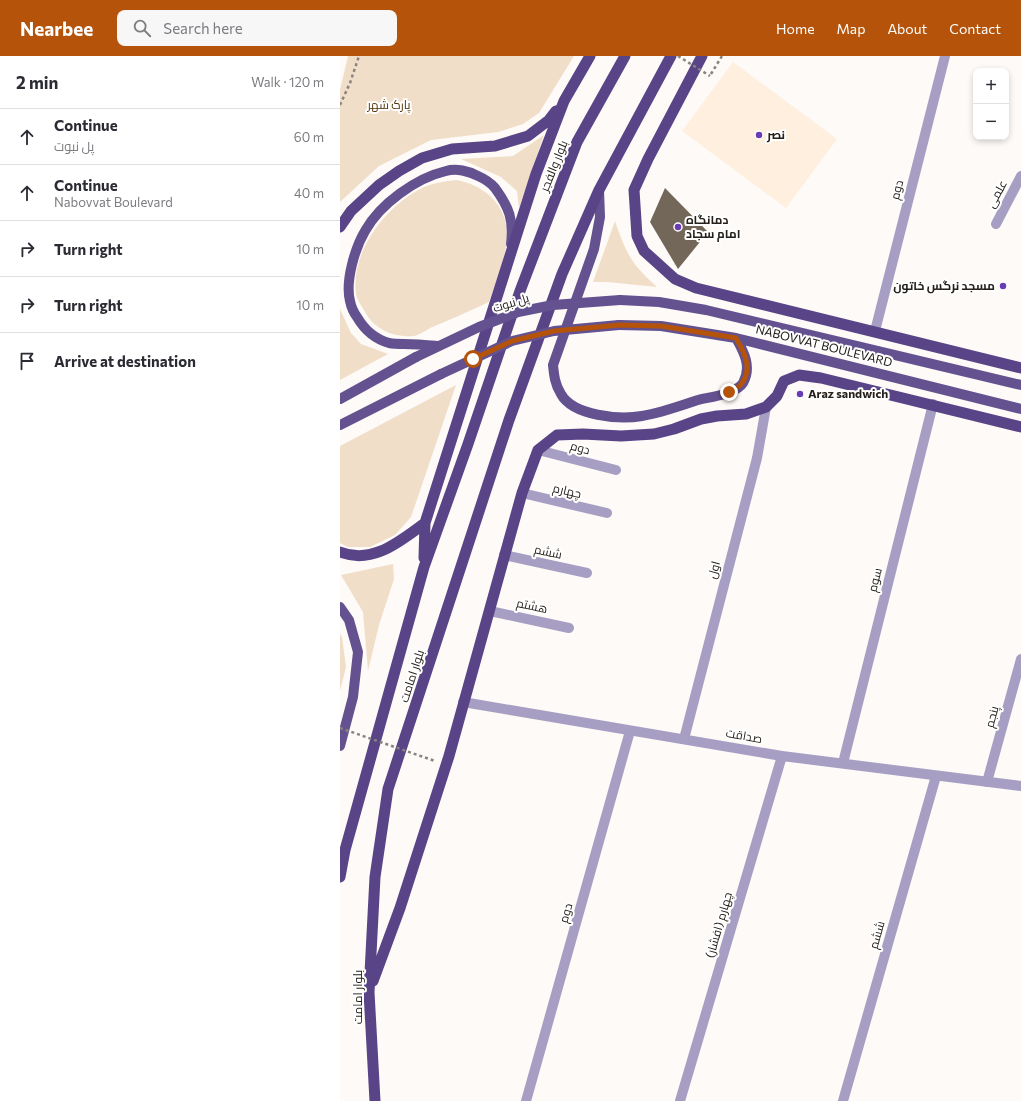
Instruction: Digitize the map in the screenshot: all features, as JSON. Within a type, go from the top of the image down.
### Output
[{"type":"highway","points":[[340,227],[351,211],[379,185],[422,158],[452,149],[495,146],[528,136],[549,120],[564,101],[590,56]]},
{"type":"highway","name":"بلوار والفجر","points":[[520,291],[577,142],[625,56]]},
{"type":"highway","points":[[599,190],[671,56]]},
{"type":"highway","points":[[702,56],[648,159],[634,190],[637,236],[644,251],[675,279],[696,288],[1021,368]]},
{"type":"highway","points":[[424,567],[425,523],[536,174],[564,101]]},
{"type":"highway","name":"بلوار امامت","points":[[375,1101],[369,992],[376,877],[388,789],[509,420],[562,274],[599,190]]},
{"type":"highway","name":"بلوار امامت","points":[[340,876],[345,850],[424,567],[520,291]]},
{"type":"highway","points":[[369,992],[400,908],[449,756],[522,493],[538,450],[557,435],[583,434],[622,436],[654,434],[674,429],[701,419],[717,416],[746,414],[766,407],[778,396],[784,381],[799,375],[822,378],[1021,427]]},
{"type":"highway","points":[[340,552],[369,556],[394,545],[425,523]]},
{"type":"main road","points":[[438,346],[390,343],[376,337],[364,328],[356,315],[350,301],[349,284],[351,267],[357,248],[365,231],[376,216],[394,199],[428,176],[448,170],[470,172],[491,182],[504,199],[512,219],[510,255]]},
{"type":"main road","points":[[599,190],[600,217],[594,249],[553,365],[555,381],[561,395],[569,403],[579,409],[594,414],[641,416],[675,408],[729,392],[742,384],[748,371],[745,354],[736,338]]},
{"type":"main road","name":"NABOVVAT BOULEVARD","points":[[620,300],[659,302],[706,310],[1021,385]]},
{"type":"main road","name":"پل نبوت","points":[[340,399],[416,356],[479,327],[518,312],[553,305],[620,300]]},
{"type":"main road","name":"NABOVVAT BOULEVARD","points":[[340,425],[441,374],[512,341],[554,331],[619,325],[661,326],[736,338],[1021,409]]},
{"type":"main road","points":[[340,607],[349,620],[358,652],[353,697],[340,746]]},
{"type":"street","name":"دوم","points":[[875,331],[944,56]]},
{"type":"street","name":"علمی","points":[[996,224],[1021,176]]},
{"type":"street","name":"سوم","points":[[842,763],[932,404]]},
{"type":"street","name":"اول","points":[[684,739],[757,458],[766,407]]},
{"type":"street","name":"دوم","points":[[538,450],[616,470]]},
{"type":"street","name":"چهارم","points":[[522,493],[607,514]]},
{"type":"street","name":"ششم","points":[[504,556],[587,573]]},
{"type":"street","name":"هشتم","points":[[490,611],[569,628]]},
{"type":"street","name":"پنجم","points":[[988,782],[1021,659]]},
{"type":"street","name":"صداقت","points":[[463,702],[782,756],[1021,786]]},
{"type":"street","name":"دوم","points":[[526,1101],[630,731]]},
{"type":"street","name":"چهارم (افشار)","points":[[680,1101],[782,756]]},
{"type":"street","name":"ششم","points":[[843,1101],[936,776]]},
{"type":"path","points":[[340,105],[360,56]]},
{"type":"path","points":[[678,56],[710,76],[722,56]]},
{"type":"path","points":[[340,728],[435,761]]},
{"type":"shaded area","name":"نصر","points":[[733,62],[837,139],[786,208],[682,131]]},
{"type":"green space","name":"پارک شهر","points":[[348,56],[574,56],[539,113],[523,124],[498,132],[431,140],[379,166],[340,202],[340,90]]},
{"type":"green space","points":[[544,135],[519,208],[517,191],[501,177],[461,159],[513,156]]},
{"type":"green space","points":[[457,180],[475,186],[490,196],[500,208],[505,220],[507,233],[506,247],[499,275],[489,302],[414,336],[392,334],[379,328],[369,318],[356,295],[356,277],[359,262],[365,246],[384,218],[409,196],[430,185]]},
{"type":"green space","points":[[615,221],[630,257],[648,279],[657,287],[593,282]]},
{"type":"green space","points":[[340,309],[351,333],[361,344],[388,354],[340,380]]},
{"type":"green space","points":[[456,385],[411,517],[395,535],[370,547],[348,547],[340,543],[340,446]]},
{"type":"green space","points":[[393,564],[394,579],[379,625],[368,671],[363,612],[341,575]]},
{"type":"green space","points":[[340,634],[342,637],[346,667],[340,691]]},
{"type":"building","name":"دمانگاه امام سجاد","points":[[665,188],[708,232],[678,269],[650,222]]},
{"type":"place","name":"نصر","points":[[759,135]]},
{"type":"place","name":"دمانگاه امام سجاد","points":[[678,227]]},
{"type":"place","name":"مسجد نرگس خاتون","points":[[1003,286]]},
{"type":"place","name":"Araz sandwich","points":[[800,394]]},
{"type":"route","points":[[473,359],[512,341],[554,331],[619,325],[661,326],[736,338],[745,354],[748,371],[742,384],[729,392]]}]
